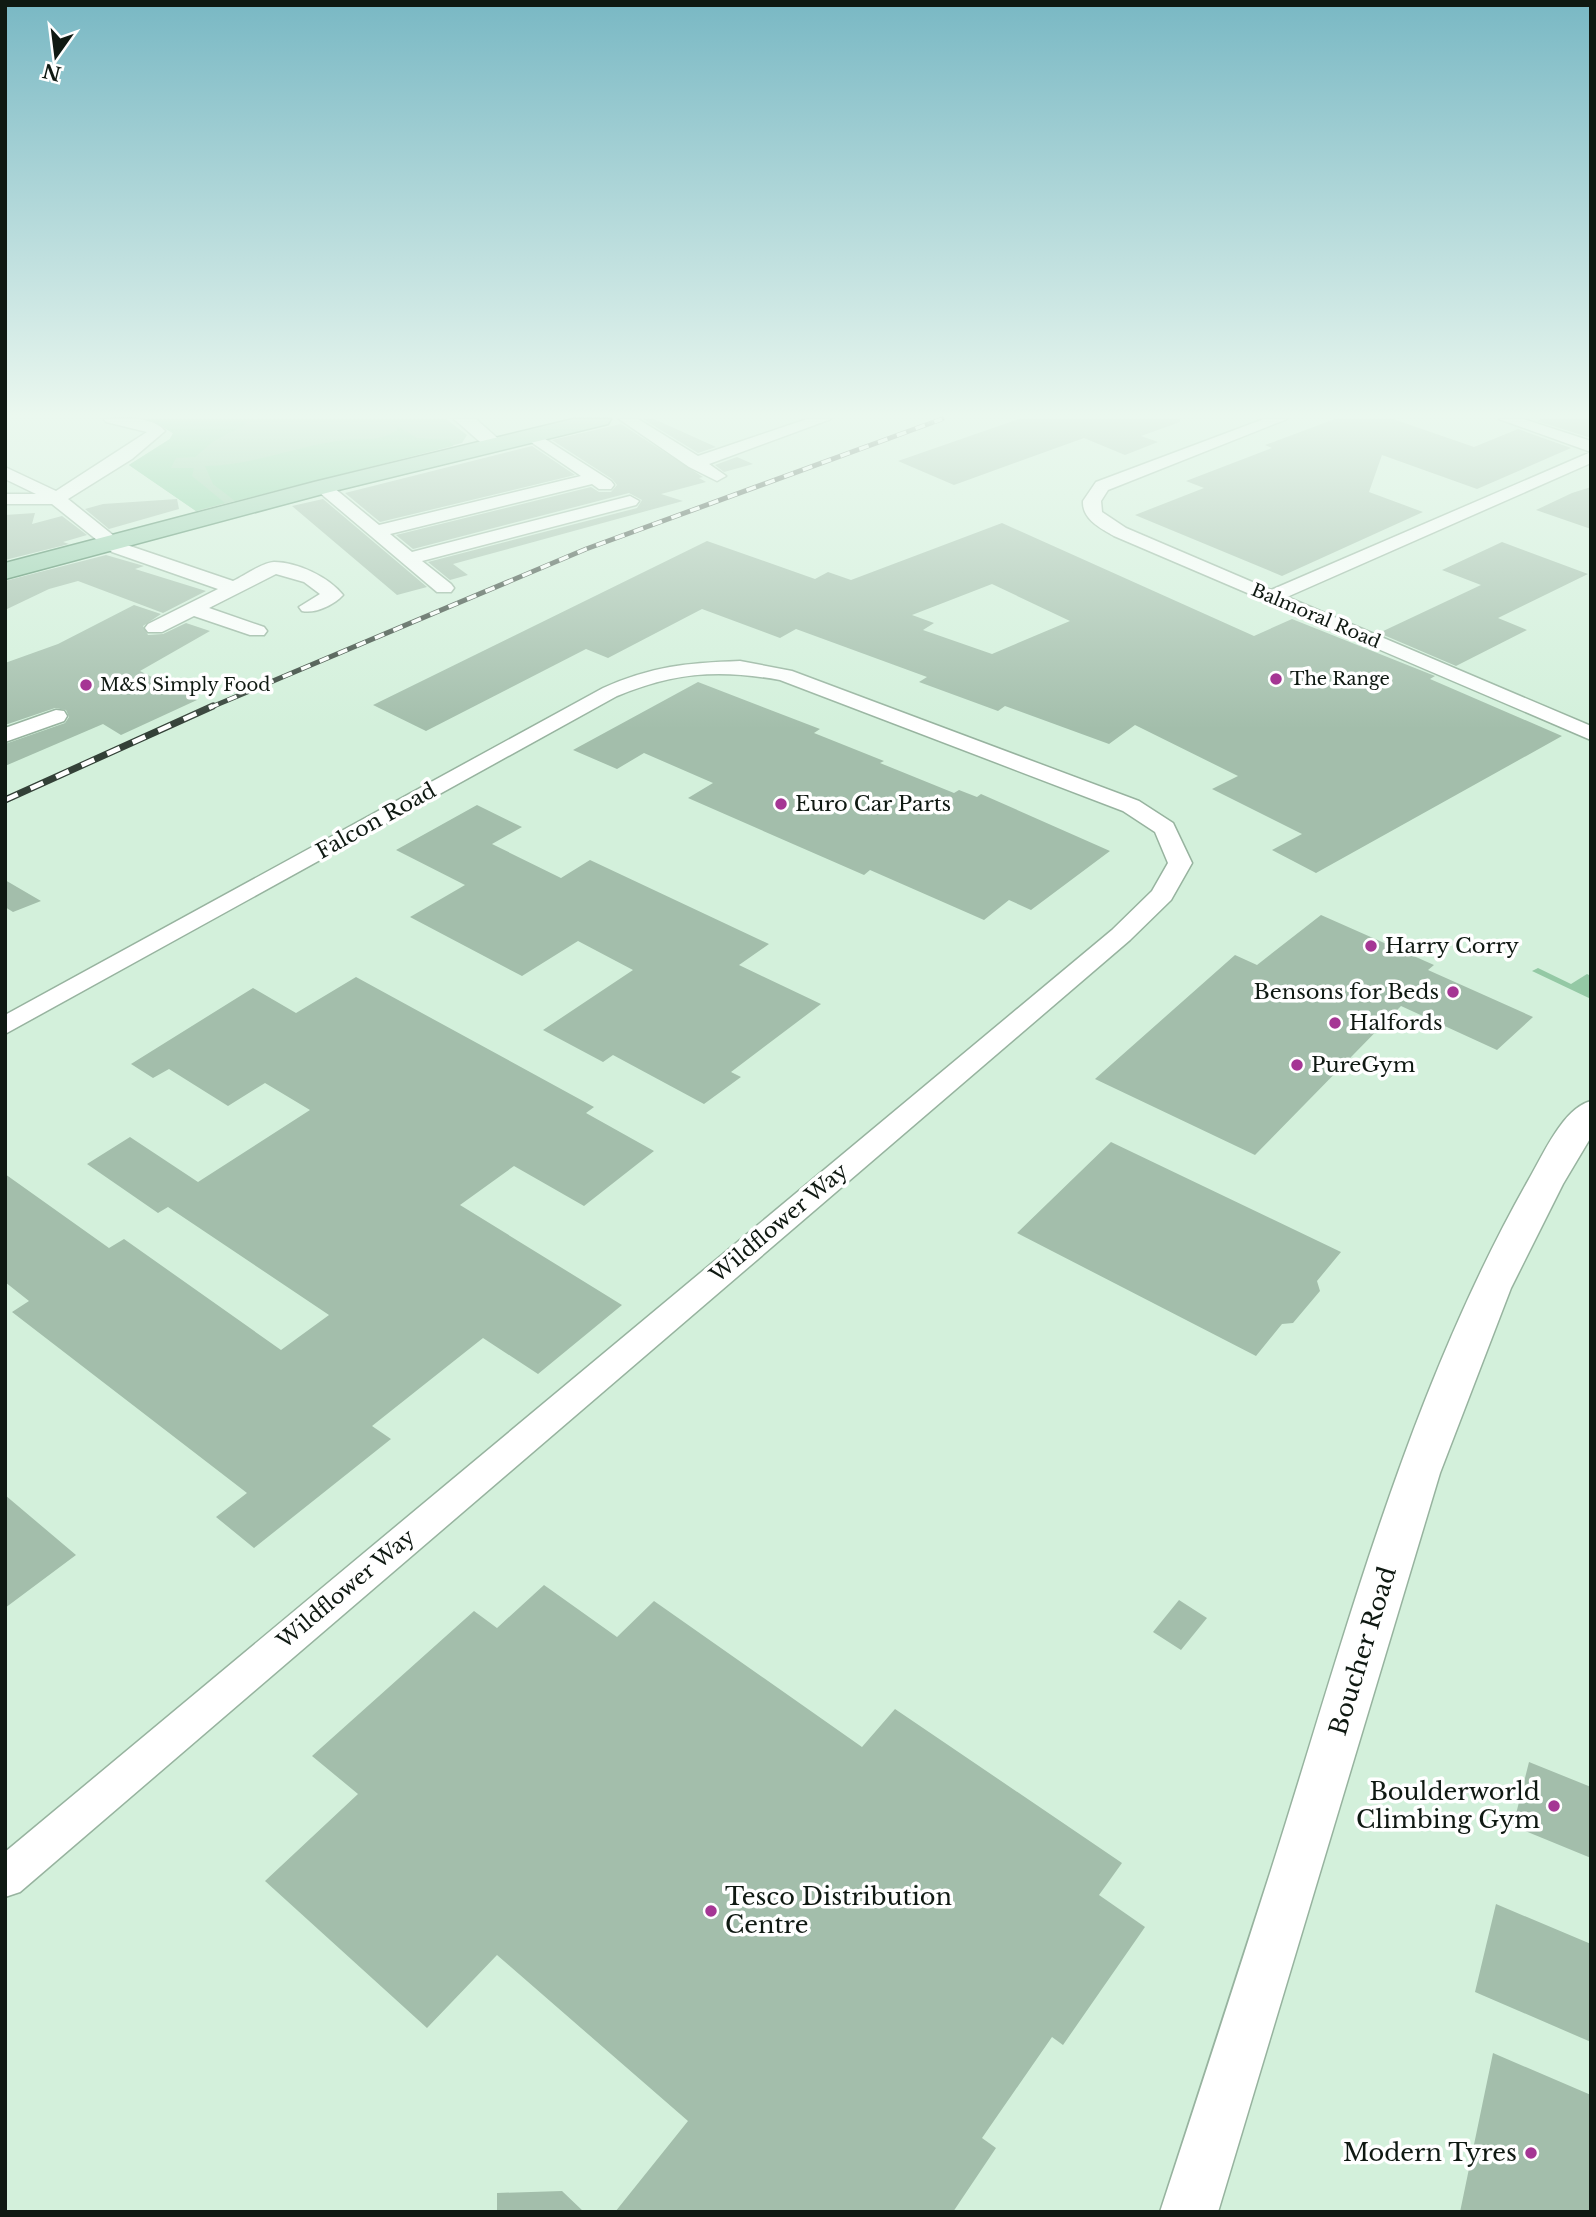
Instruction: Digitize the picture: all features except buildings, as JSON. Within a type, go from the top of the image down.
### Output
[{"type":"main road","points":[[5,571],[191,522]]},
{"type":"street","points":[[85,522],[111,544],[130,554],[235,588]]},
{"type":"street","points":[[368,522],[444,588]]},
{"type":"street","points":[[379,531],[414,522]]},
{"type":"street","points":[[411,558],[558,522]]},
{"type":"street","name":"Balmoral Road","points":[[1102,522],[1591,734]]},
{"type":"street","points":[[1271,597],[1441,522]]},
{"type":"street","points":[[155,628],[274,568],[287,569],[311,578],[333,596],[309,607]]},
{"type":"street","points":[[193,609],[257,631]]},
{"type":"street","name":"Falcon Road","points":[[5,1026],[611,692],[643,678],[679,669],[762,669]]},
{"type":"street","name":"Wildflower Way","points":[[5,1878],[1121,936],[1162,895],[1180,863],[1165,828],[1131,807],[816,685],[762,669]]},
{"type":"street","points":[[5,736],[56,716]]},
{"type":"street","name":"Boucher Road","points":[[1189,2212],[1282,1922],[1386,1573],[1460,1356],[1495,1277],[1538,1197],[1591,1112]]},
{"type":"green space","points":[[1538,968],[1571,984],[1587,974],[1591,976],[1591,999],[1532,971]]},
{"type":"railway","points":[[209,708],[586,549],[659,522]]},
{"type":"railway","points":[[5,800],[213,706]]},
{"type":"place","name":"The Range","points":[[1276,679]]},
{"type":"place","name":"M&S Simply Food","points":[[86,685]]},
{"type":"place","name":"Euro Car Parts","points":[[781,804]]},
{"type":"place","name":"Harry Corry","points":[[1371,946]]},
{"type":"place","name":"Bensons for Beds","points":[[1453,992]]},
{"type":"place","name":"Halfords","points":[[1335,1023]]},
{"type":"place","name":"PureGym","points":[[1297,1065]]},
{"type":"place","name":"Boulderworld Climbing Gym","points":[[1554,1806]]},
{"type":"place","name":"Tesco Distribution Centre","points":[[711,1911]]},
{"type":"place","name":"Modern Tyres","points":[[1531,2153]]}]
